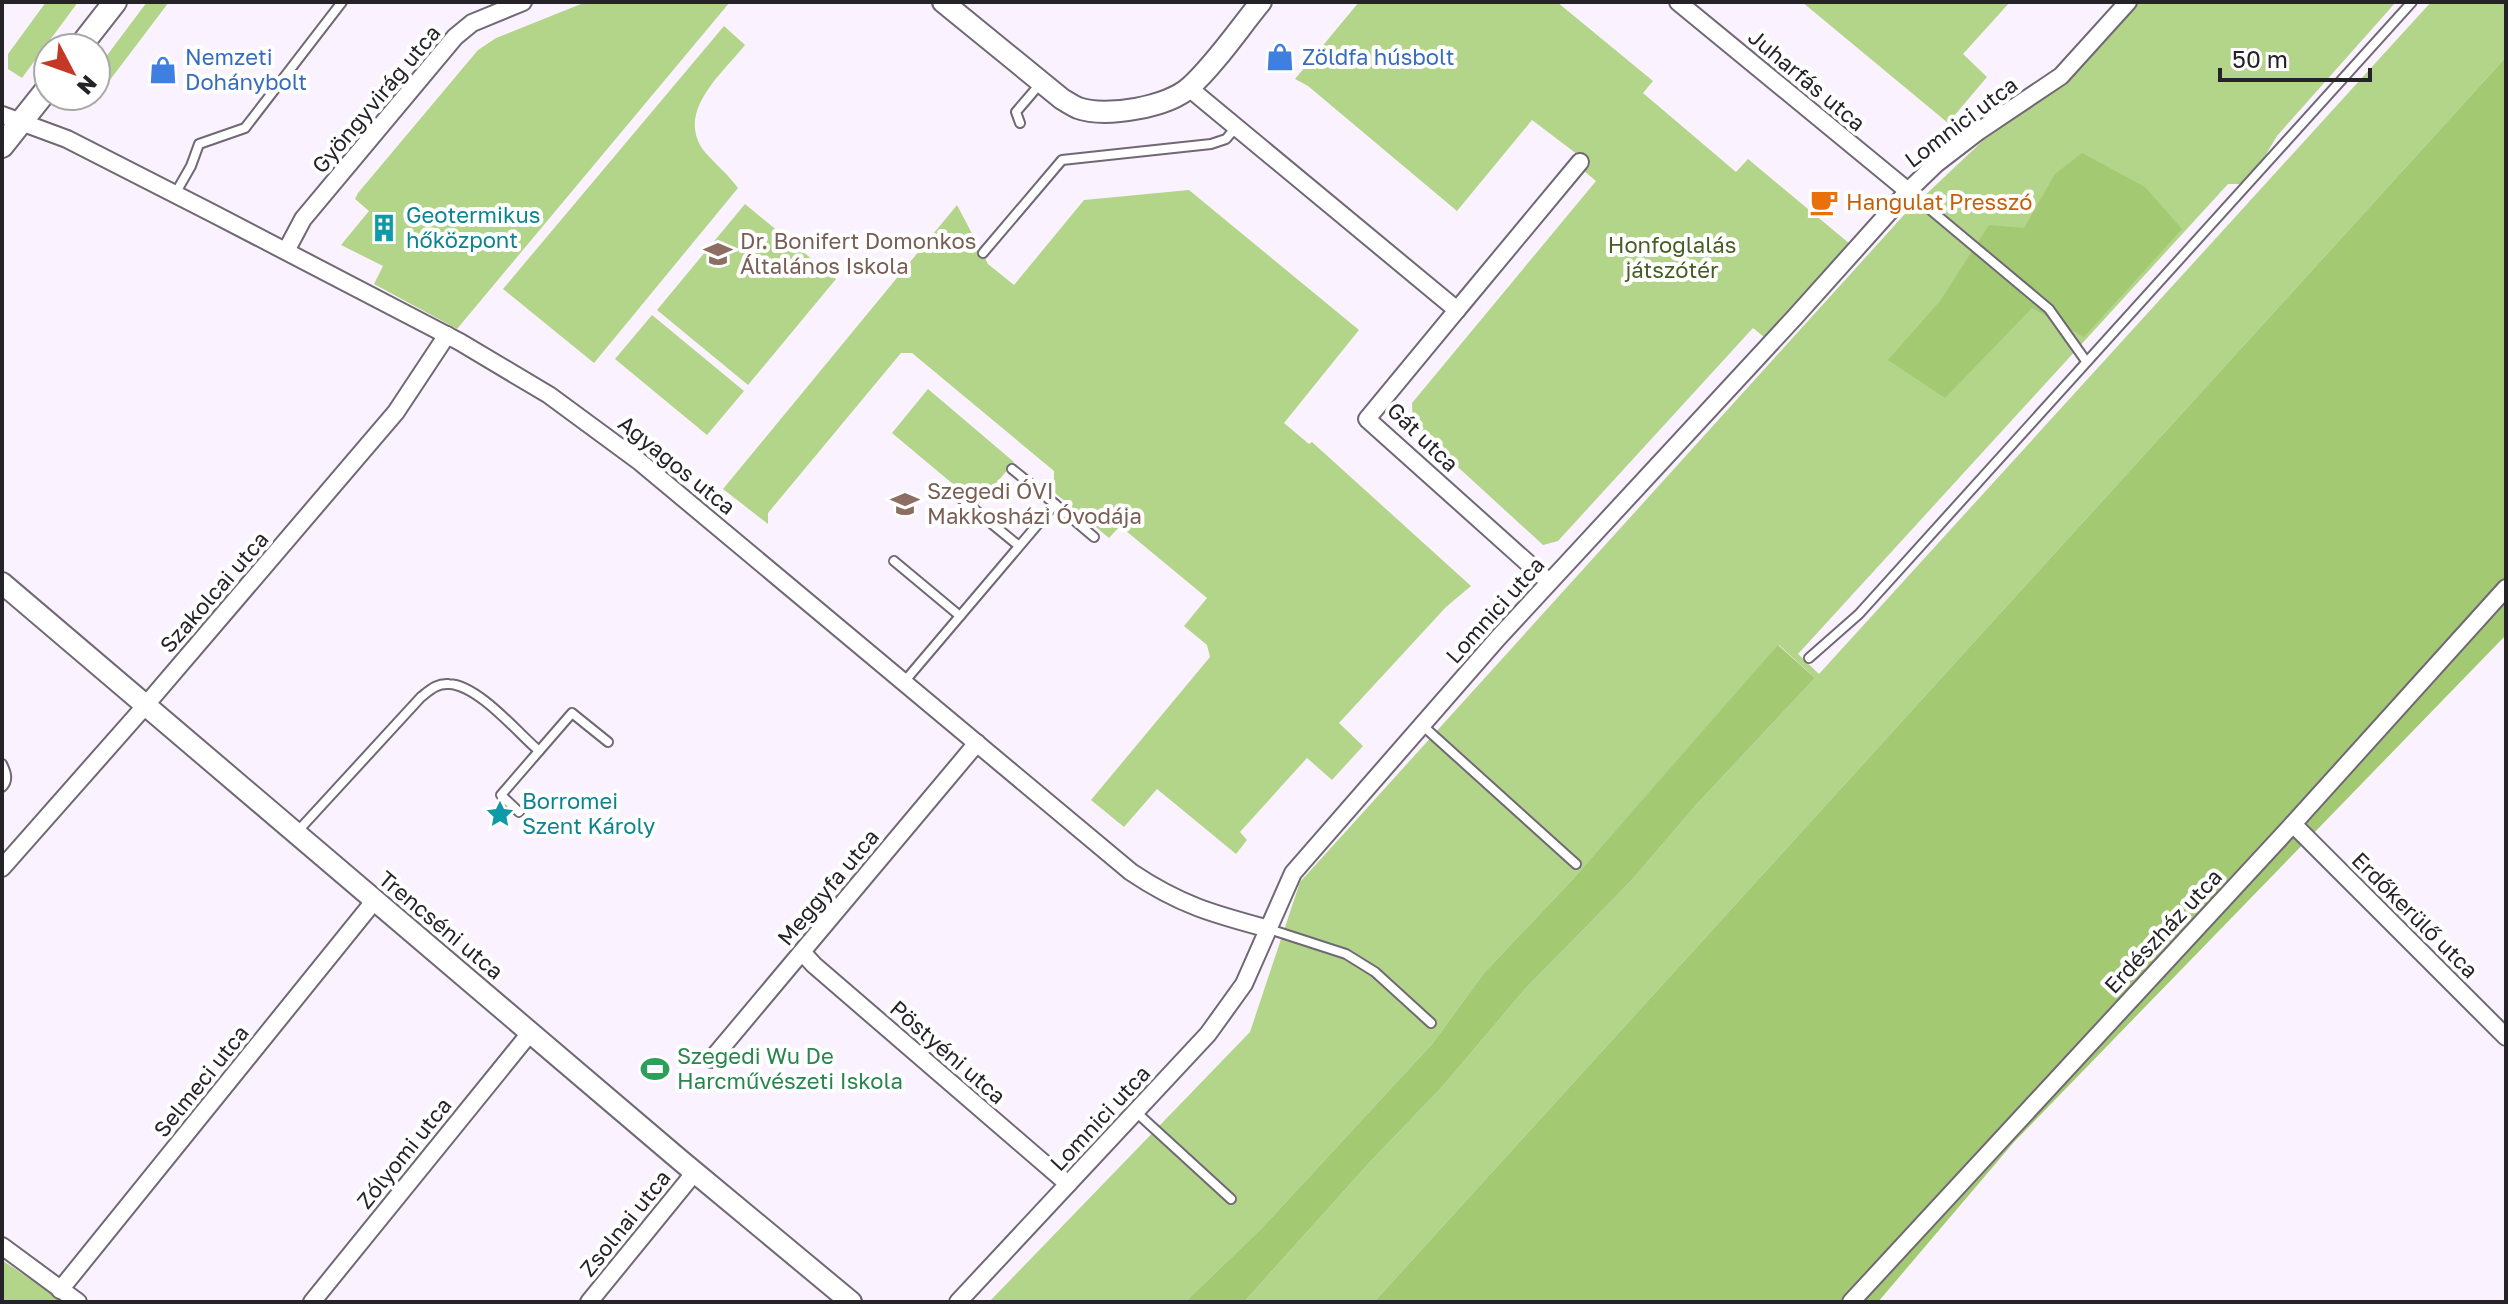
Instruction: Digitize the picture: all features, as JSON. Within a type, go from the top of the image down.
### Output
[{"type":"main road","points":[[92,32],[115,2]]},
{"type":"main road","points":[[2,146],[12,118],[32,101]]},
{"type":"street","name":"Gyöngyvirág utca","points":[[286,251],[303,219],[455,37],[472,23],[523,2]]},
{"type":"street","points":[[943,2],[1041,83],[1079,108],[1102,111],[1136,108],[1172,99],[1189,88],[1261,2]]},
{"type":"street","name":"Juharfás utca","points":[[1678,2],[1908,191]]},
{"type":"street","name":"Lomnici utca","points":[[958,1302],[1226,1012],[1244,984],[1293,873],[1421,724],[1908,191],[1936,164],[1979,131],[2061,76],[2128,2]]},
{"type":"street","points":[[1189,88],[1457,310]]},
{"type":"street","name":"Agyagos utca","points":[[12,118],[67,139],[447,335],[579,414],[1131,872],[1163,893],[1198,909],[1269,929]]},
{"type":"street","name":"Gát utca","points":[[1549,582],[1367,419],[1580,162]]},
{"type":"street","name":"Szakolcai utca","points":[[2,868],[396,412],[447,335]]},
{"type":"street","name":"Trencséni utca","points":[[2,583],[851,1302]]},
{"type":"street","name":"Erdészház utca","points":[[1851,1302],[2293,824],[2506,588]]},
{"type":"street","name":"Meggyfa utca","points":[[712,1059],[977,743]]},
{"type":"street","name":"Erdőkerülő utca","points":[[2293,824],[2506,1037]]},
{"type":"street","name":"Selmeci utca","points":[[60,1290],[375,900]]},
{"type":"street","name":"Pöstyéni utca","points":[[802,952],[1068,1184]]},
{"type":"street","name":"Zólyomi utca","points":[[312,1302],[530,1033]]},
{"type":"street","name":"Zsolnai utca","points":[[589,1302],[695,1172]]},
{"type":"street","points":[[2,1246],[78,1302]]},
{"type":"lane","points":[[175,194],[199,144],[245,128],[342,2]]},
{"type":"lane","points":[[1809,658],[1859,614],[2086,361],[2254,180],[2407,4]]},
{"type":"lane","points":[[1020,123],[1016,112],[1041,83]]},
{"type":"lane","points":[[983,253],[1062,160],[1211,144],[1226,139],[1236,127]]},
{"type":"lane","points":[[1908,191],[2049,309],[2086,361]]},
{"type":"lane","points":[[1012,469],[1094,537]]},
{"type":"lane","points":[[952,491],[1019,546]]},
{"type":"lane","points":[[904,682],[1055,504]]},
{"type":"lane","points":[[894,561],[960,616]]},
{"type":"lane","points":[[296,833],[434,686],[448,684],[469,689],[539,751]]},
{"type":"lane","points":[[519,812],[501,795],[572,713],[608,742]]},
{"type":"lane","points":[[1421,724],[1576,864]]},
{"type":"lane","points":[[2,764],[7,772],[2,787]]},
{"type":"lane","points":[[1269,929],[1346,954],[1375,972],[1431,1023]]},
{"type":"lane","points":[[1136,1112],[1231,1199]]},
{"type":"green space","points":[[46,2],[78,2],[56,32],[32,32],[32,64],[22,78],[8,69],[8,54]]},
{"type":"green space","points":[[147,2],[169,2],[112,77],[112,49]]},
{"type":"green space","points":[[586,2],[730,2],[457,329],[374,284],[383,266],[341,245],[369,211],[355,199],[358,193],[478,50],[496,38]]},
{"type":"green space","name":"Honfoglalás játszótér","points":[[1359,2],[1557,2],[1653,81],[1643,93],[1736,172],[1748,159],[1850,244],[1764,337],[1753,328],[1558,541],[1543,545],[1413,426],[1412,403],[1596,181],[1584,171],[1590,164],[1532,120],[1457,211],[1308,86],[1295,79]]},
{"type":"green space","points":[[1802,2],[2010,2],[1963,54],[1987,77],[1948,123]]},
{"type":"green space","points":[[2130,2],[2396,2],[2277,136],[2259,166],[2243,184],[2228,184],[1798,654],[1819,674],[2431,2],[2506,2],[2506,57],[1374,1302],[1244,1302],[1442,1087],[1525,989],[1631,881],[1696,805],[1815,678],[1779,645],[1572,880],[1484,973],[1432,1044],[1261,1229],[1185,1302],[989,1302],[1250,1032],[1300,882],[1903,216]]},
{"type":"green space","points":[[724,26],[745,45],[705,94],[695,122],[696,136],[704,151],[738,188],[594,363],[503,289]]},
{"type":"green space","points":[[2506,57],[2506,635],[2014,1142],[1878,1302],[1374,1302]]},
{"type":"green space","points":[[2082,153],[2145,187],[2182,229],[2084,337],[2032,308],[1945,398],[1888,360],[1940,301],[1989,225],[2024,228],[2055,174]]},
{"type":"green space","points":[[1189,190],[1359,330],[1284,423],[1309,444],[1312,442],[1471,586],[1446,607],[1339,723],[1363,746],[1332,780],[1307,758],[1240,832],[1247,840],[1236,854],[1157,789],[1124,827],[1091,800],[1210,657],[1207,645],[1184,626],[1207,598],[1120,526],[1109,538],[1049,488],[1054,482],[1054,471],[912,353],[901,353],[768,513],[768,524],[723,489],[957,205],[988,264],[1014,285],[1084,200]]},
{"type":"green space","points":[[745,204],[836,279],[748,385],[657,310]]},
{"type":"green space","points":[[652,315],[744,391],[707,435],[615,359]]},
{"type":"green space","points":[[928,389],[1014,462],[978,505],[892,433]]},
{"type":"green space","points":[[1778,645],[1815,678],[1696,805],[1631,881],[1525,989],[1442,1087],[1244,1302],[1185,1302],[1261,1229],[1432,1044],[1484,973],[1572,880]]},
{"type":"green space","points":[[2,1260],[64,1302],[2,1302]]},
{"type":"place","name":"Zöldfa húsbolt","points":[[1280,57]]},
{"type":"place","name":"Nemzeti Dohánybolt","points":[[163,70]]},
{"type":"place","name":"Hangulat Presszó","points":[[1824,202]]},
{"type":"place","name":"Geotermikus hőközpont","points":[[384,228]]},
{"type":"place","name":"Dr. Bonifert Domonkos Általános Iskola","points":[[718,254]]},
{"type":"place","name":"Szegedi ÓVI Makkosházi Óvodája","points":[[905,504]]},
{"type":"place","name":"Borromei Szent Károly","points":[[500,814]]},
{"type":"place","name":"Szegedi Wu De Harcművészeti Iskola","points":[[655,1069]]}]
